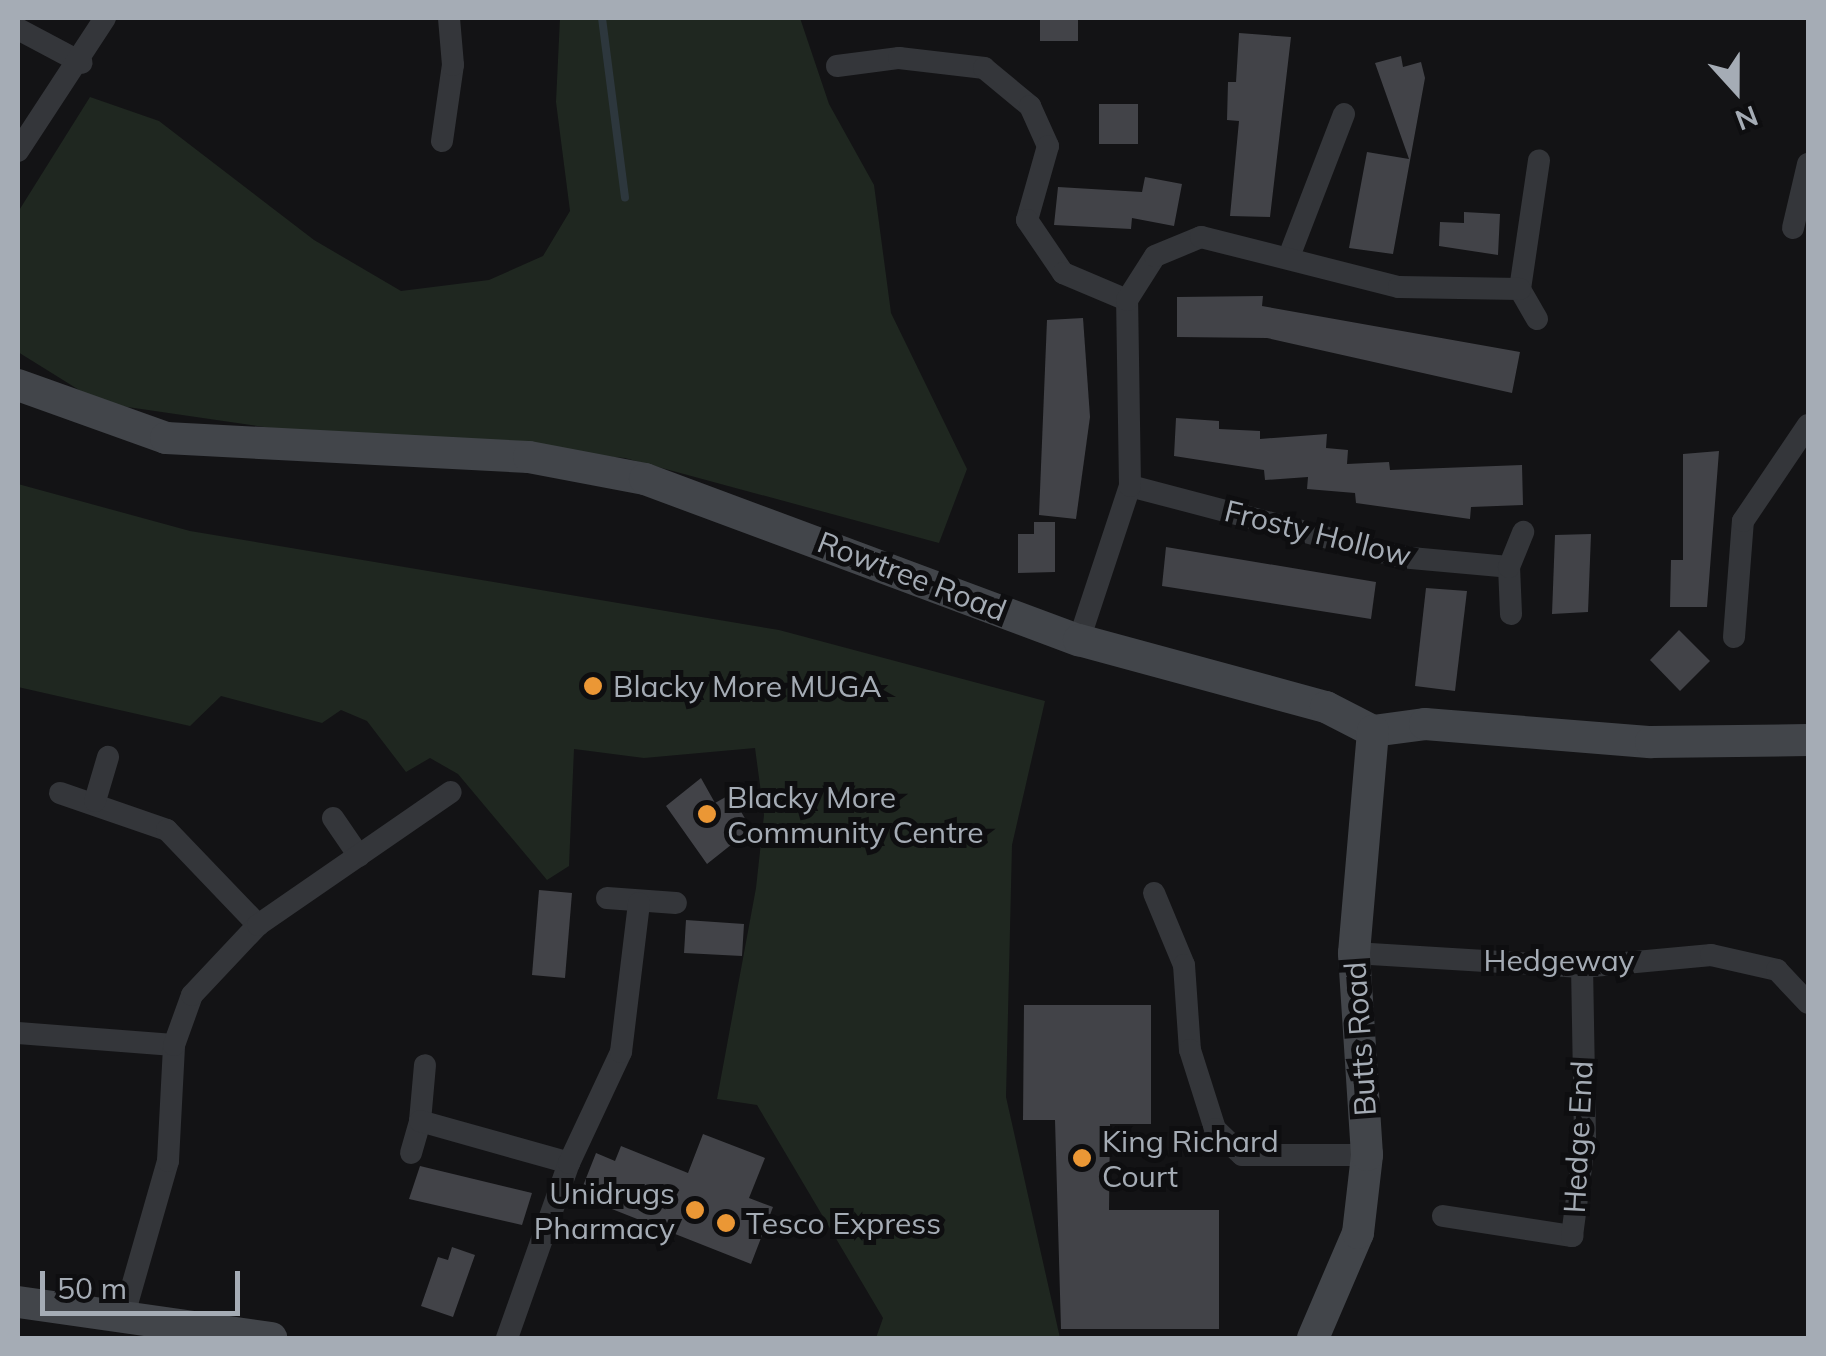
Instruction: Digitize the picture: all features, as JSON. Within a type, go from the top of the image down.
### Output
[{"type":"street","points":[[18,151],[82,63],[105,18]]},
{"type":"street","points":[[442,141],[453,65],[449,18]]},
{"type":"street","points":[[18,30],[82,63]]},
{"type":"street","points":[[838,66],[899,58],[984,68],[1030,106],[1048,146],[1027,220],[1063,273],[1127,300]]},
{"type":"street","points":[[1290,254],[1344,114]]},
{"type":"street","points":[[1537,319],[1520,290],[1538,160]]},
{"type":"street","points":[[1793,228],[1808,164]]},
{"type":"street","points":[[1079,640],[1130,486],[1127,300],[1155,256],[1201,237],[1290,254],[1399,287],[1520,290]]},
{"type":"street","name":"Rowtree Road","points":[[18,385],[166,438],[529,457],[645,479],[1079,640],[1326,707],[1373,731]]},
{"type":"street","points":[[1734,637],[1743,522],[1808,425]]},
{"type":"street","name":"Frosty Hollow","points":[[1130,486],[1400,557],[1508,567]]},
{"type":"street","points":[[1511,614],[1508,567],[1523,532]]},
{"type":"street","points":[[1373,731],[1425,724],[1651,742],[1808,740]]},
{"type":"street","name":"Butts Road","points":[[1312,1338],[1358,1233],[1367,1155],[1354,954],[1373,731]]},
{"type":"street","points":[[95,801],[108,757]]},
{"type":"street","points":[[123,1318],[168,1160],[174,1045],[192,995],[258,925],[451,792]]},
{"type":"street","points":[[60,793],[95,801],[167,830],[258,925]]},
{"type":"street","points":[[333,818],[360,856]]},
{"type":"street","points":[[1154,893],[1184,964],[1190,1050],[1215,1128],[1242,1154],[1367,1155]]},
{"type":"street","points":[[607,898],[676,904]]},
{"type":"street","points":[[506,1338],[569,1163],[621,1052],[639,903]]},
{"type":"street","name":"Hedgeway","points":[[1354,954],[1582,967],[1711,955],[1777,970],[1808,1004]]},
{"type":"street","name":"Hedge End","points":[[1443,1216],[1572,1236],[1584,1138],[1582,967]]},
{"type":"street","points":[[18,1032],[174,1045]]},
{"type":"street","points":[[411,1154],[420,1121],[425,1065]]},
{"type":"street","points":[[420,1121],[569,1163]]},
{"type":"street","points":[[18,1302],[270,1338]]},
{"type":"shaded area","points":[[560,18],[800,18],[829,104],[874,185],[891,313],[967,469],[939,543],[625,458],[271,428],[100,403],[18,352],[18,212],[90,97],[159,121],[314,240],[401,291],[489,280],[543,256],[570,211],[556,102]]},
{"type":"shaded area","points":[[18,484],[190,531],[779,630],[1045,701],[1012,845],[1006,1097],[1060,1338],[876,1338],[883,1318],[757,1105],[717,1099],[756,888],[764,815],[755,748],[644,758],[574,749],[569,866],[547,880],[458,774],[430,758],[406,772],[367,721],[341,710],[322,723],[221,696],[190,726],[18,687]]},
{"type":"building","points":[[1040,18],[1078,18],[1078,41],[1040,41]]},
{"type":"building","points":[[1239,33],[1291,37],[1270,217],[1230,216],[1239,121],[1227,120],[1228,82],[1236,82]]},
{"type":"building","points":[[1401,56],[1403,67],[1421,62],[1425,78],[1393,254],[1349,248],[1367,152],[1409,159],[1375,63]]},
{"type":"building","points":[[1099,104],[1138,104],[1138,144],[1099,144]]},
{"type":"building","points":[[1145,177],[1182,184],[1174,226],[1132,218],[1131,229],[1054,225],[1058,187],[1142,192]]},
{"type":"building","points":[[1464,212],[1500,214],[1498,255],[1439,246],[1440,222],[1464,223]]},
{"type":"building","points":[[1263,296],[1262,306],[1520,352],[1512,393],[1267,338],[1177,337],[1177,297]]},
{"type":"building","points":[[1083,318],[1090,417],[1076,519],[1039,515],[1047,320]]},
{"type":"building","points":[[1176,418],[1219,421],[1219,429],[1260,431],[1260,439],[1327,434],[1326,448],[1348,450],[1347,464],[1389,462],[1390,470],[1522,465],[1523,505],[1471,507],[1470,519],[1356,503],[1355,493],[1307,489],[1308,477],[1265,480],[1264,470],[1174,456]]},
{"type":"building","points":[[1719,451],[1707,607],[1670,607],[1671,560],[1683,560],[1683,454]]},
{"type":"building","points":[[1034,522],[1055,522],[1055,572],[1018,573],[1018,534],[1034,534]]},
{"type":"building","points":[[1591,534],[1588,612],[1552,614],[1555,535]]},
{"type":"building","points":[[1166,547],[1376,582],[1371,619],[1162,586]]},
{"type":"building","points":[[1426,588],[1467,591],[1455,691],[1415,686]]},
{"type":"building","points":[[1679,630],[1710,661],[1680,691],[1650,660]]},
{"type":"building","name":"Blacky More Community Centre","points":[[701,778],[715,803],[731,794],[751,829],[707,864],[666,806]]},
{"type":"building","points":[[539,890],[572,893],[565,978],[532,975]]},
{"type":"building","points":[[686,920],[744,924],[742,956],[684,953]]},
{"type":"building","name":"King Richard Court","points":[[1024,1005],[1151,1005],[1151,1124],[1110,1124],[1109,1210],[1219,1210],[1219,1329],[1061,1329],[1055,1120],[1023,1120]]},
{"type":"building","points":[[703,1134],[765,1158],[749,1198],[773,1207],[751,1264],[579,1196],[596,1153],[615,1161],[621,1146],[688,1173]]},
{"type":"building","points":[[420,1166],[532,1193],[522,1225],[409,1199]]},
{"type":"building","points":[[452,1247],[475,1255],[453,1317],[421,1306],[438,1257],[448,1260]]},
{"type":"waterway","points":[[602,18],[625,198]]},
{"type":"place","name":"Blacky More MUGA","points":[[593,686]]},
{"type":"place","name":"Blacky More Community Centre","points":[[707,814]]},
{"type":"place","name":"King Richard Court","points":[[1082,1158]]},
{"type":"place","name":"Unidrugs Pharmacy","points":[[695,1210]]},
{"type":"place","name":"Tesco Express","points":[[726,1223]]}]
